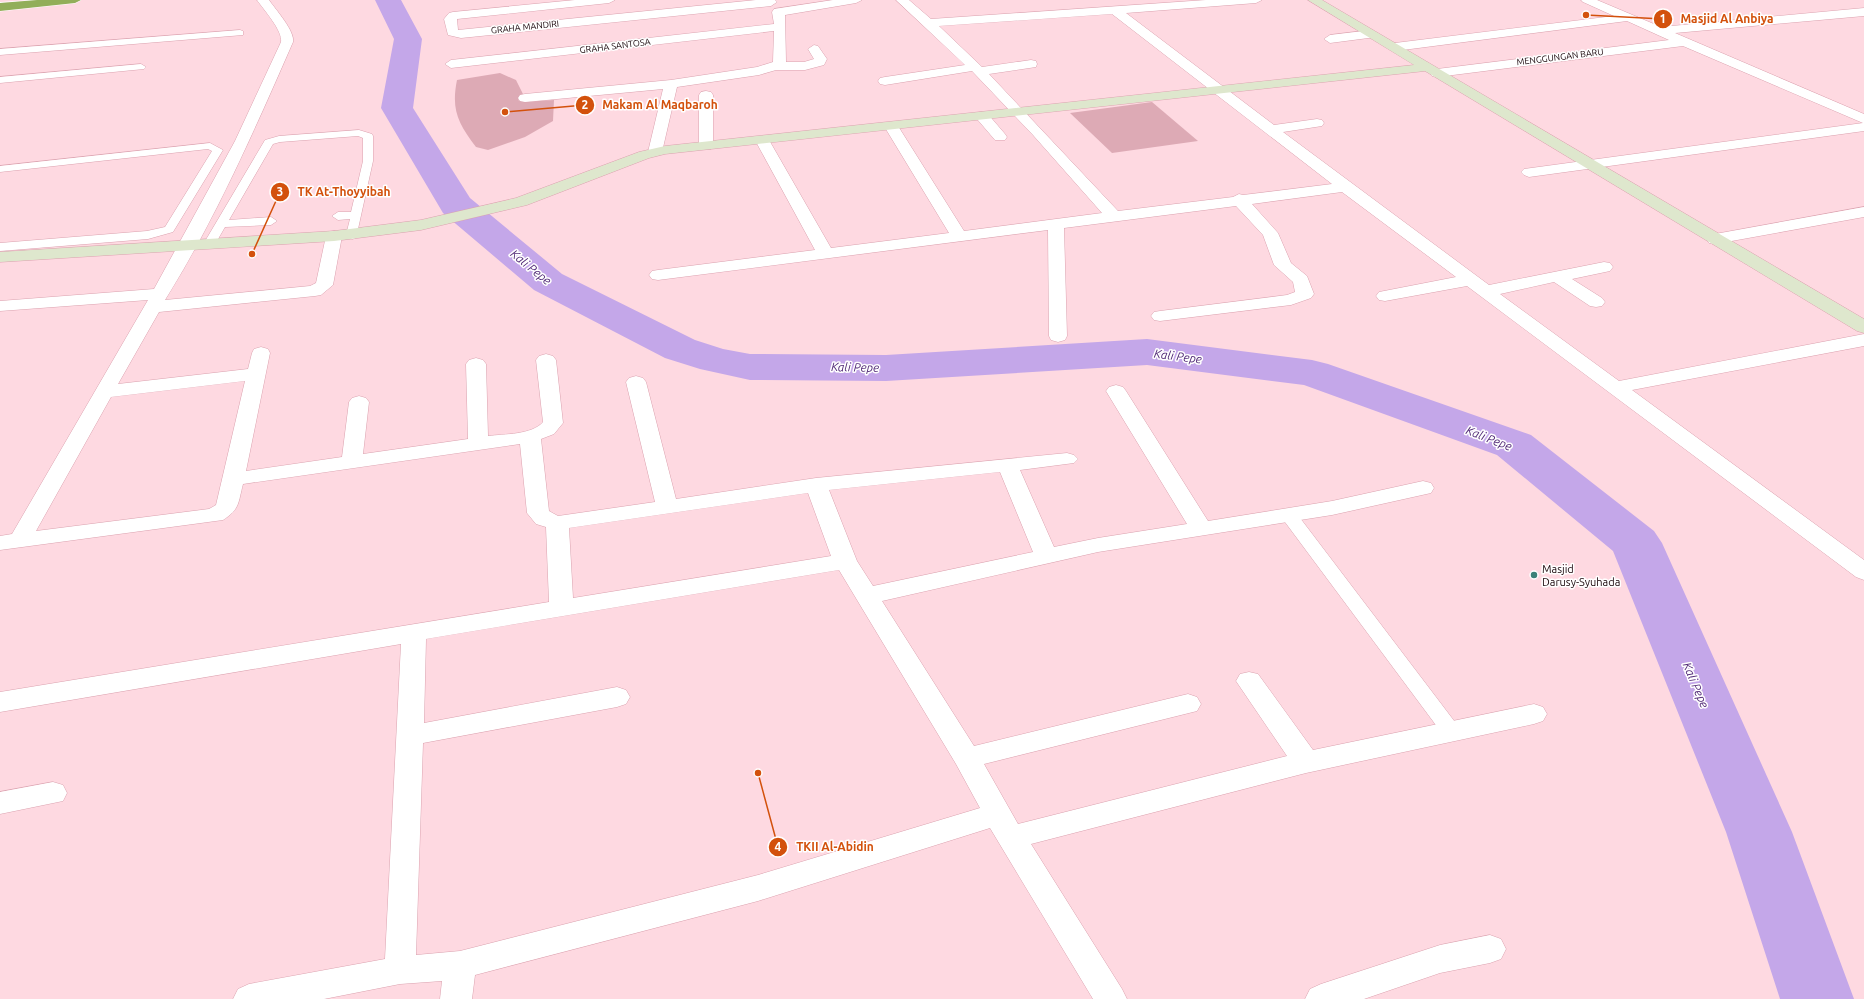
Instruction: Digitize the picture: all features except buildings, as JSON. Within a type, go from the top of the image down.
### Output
[{"type":"highway","points":[[0,1],[12,0]]},
{"type":"highway","points":[[0,7],[75,0]]},
{"type":"street","points":[[10,541],[105,392],[188,245],[242,141],[287,42],[288,36],[263,0]]},
{"type":"street","name":"GRAHA MANDIRI","points":[[609,0],[453,16],[450,19],[452,32],[455,34],[468,33],[773,5]]},
{"type":"street","points":[[777,66],[780,60],[779,27],[773,5],[856,0]]},
{"type":"street","points":[[902,0],[930,23],[1020,112],[1114,217]]},
{"type":"street","points":[[930,23],[1256,0]]},
{"type":"street","points":[[1314,0],[1864,327]]},
{"type":"street","points":[[1587,0],[1864,119]]},
{"type":"street","points":[[1026,4],[1042,15]]},
{"type":"street","points":[[1115,10],[1345,187],[1864,572]]},
{"type":"street","points":[[1660,31],[1864,12]]},
{"type":"street","points":[[1395,47],[1627,18]]},
{"type":"street","name":"GRAHA SANTOSA","points":[[451,64],[779,27]]},
{"type":"street","points":[[1330,39],[1372,34]]},
{"type":"street","name":"MENGGUNGAN BARU","points":[[1432,70],[1682,42]]},
{"type":"street","points":[[525,98],[671,84],[759,71],[777,66],[805,66],[821,60],[814,49]]},
{"type":"street","points":[[885,81],[977,69],[1031,64]]},
{"type":"street","points":[[0,257],[352,235],[447,220],[521,202],[655,152],[982,116],[1432,70]]},
{"type":"street","points":[[655,152],[671,84]]},
{"type":"street","points":[[706,95],[706,146]]},
{"type":"street","points":[[982,116],[1000,137]]},
{"type":"street","points":[[1271,130],[1317,123]]},
{"type":"street","points":[[891,126],[959,236]]},
{"type":"street","points":[[1529,172],[1864,127]]},
{"type":"street","points":[[762,140],[826,254]]},
{"type":"street","points":[[658,276],[1114,217],[1239,199],[1345,187]]},
{"type":"street","points":[[1160,316],[1290,300],[1305,294],[1301,280],[1283,265],[1278,249],[1270,233],[1239,199]]},
{"type":"street","points":[[1715,239],[1864,212]]},
{"type":"street","points":[[1056,224],[1058,336]]},
{"type":"street","points":[[0,306],[157,301],[315,292],[324,286],[334,236]]},
{"type":"street","points":[[1487,291],[1604,267]]},
{"type":"street","points":[[1558,276],[1596,302]]},
{"type":"street","points":[[1385,296],[1470,280]]},
{"type":"street","points":[[1616,387],[1864,340]]},
{"type":"street","points":[[10,541],[215,515],[226,508],[234,479],[261,353]]},
{"type":"street","points":[[234,479],[352,460],[530,436],[547,430],[553,423],[546,360]]},
{"type":"street","points":[[476,364],[478,443]]},
{"type":"street","points":[[105,392],[257,374]]},
{"type":"street","points":[[636,382],[667,507]]},
{"type":"street","points":[[1116,391],[1201,528]]},
{"type":"street","points":[[352,460],[359,402]]},
{"type":"street","points":[[530,436],[538,513],[544,520],[557,523],[816,485],[1067,459]]},
{"type":"street","points":[[1007,465],[1045,549],[1046,556]]},
{"type":"street","points":[[816,485],[845,561],[967,758],[1004,825],[1110,999]]},
{"type":"street","points":[[866,596],[1098,545],[1332,508],[1423,488]]},
{"type":"street","points":[[557,523],[561,609]]},
{"type":"street","points":[[0,702],[845,561]]},
{"type":"street","points":[[400,970],[414,634]]},
{"type":"street","points":[[1249,681],[1306,762]]},
{"type":"street","points":[[409,736],[617,697]]},
{"type":"street","points":[[967,758],[1188,704]]},
{"type":"street","points":[[249,999],[400,970],[460,965],[1004,825],[1534,714]]},
{"type":"street","points":[[0,803],[53,794]]},
{"type":"street","points":[[1321,999],[1440,959],[1490,949]]},
{"type":"street","points":[[456,999],[460,965]]},
{"type":"lane","points":[[0,52],[240,33]]},
{"type":"lane","points":[[0,80],[141,67]]},
{"type":"lane","points":[[210,243],[269,142],[279,139],[359,133],[368,136],[368,161],[352,235]]},
{"type":"lane","points":[[0,168],[210,146],[218,150],[169,229],[148,235],[0,247]]},
{"type":"lane","points":[[338,216],[356,215]]},
{"type":"lane","points":[[221,224],[271,221]]},
{"type":"lane","points":[[1288,514],[1451,731]]},
{"type":"shaded area","points":[[500,73],[516,80],[523,94],[518,100],[524,102],[554,100],[553,121],[525,137],[488,150],[476,147],[460,123],[456,108],[455,91],[457,80]]},
{"type":"shaded area","points":[[1152,102],[1198,141],[1112,153],[1070,113]]},
{"type":"waterway","name":"Kali Pepe","points":[[388,0],[408,39],[397,108],[456,205],[548,282],[680,349],[715,360],[750,367],[886,368],[1147,352],[1312,373],[1514,445],[1636,543],[1759,832],[1817,999]]},
{"type":"place","name":"Masjid Al Anbiya","points":[[1586,15]]},
{"type":"place","name":"Makam Al Maqbaroh","points":[[505,112]]},
{"type":"place","name":"TK At-Thoyyibah","points":[[252,254]]},
{"type":"place","name":"Masjid Darusy-Syuhada","points":[[1534,575]]},
{"type":"place","name":"TKII Al-Abidin","points":[[758,773]]}]
